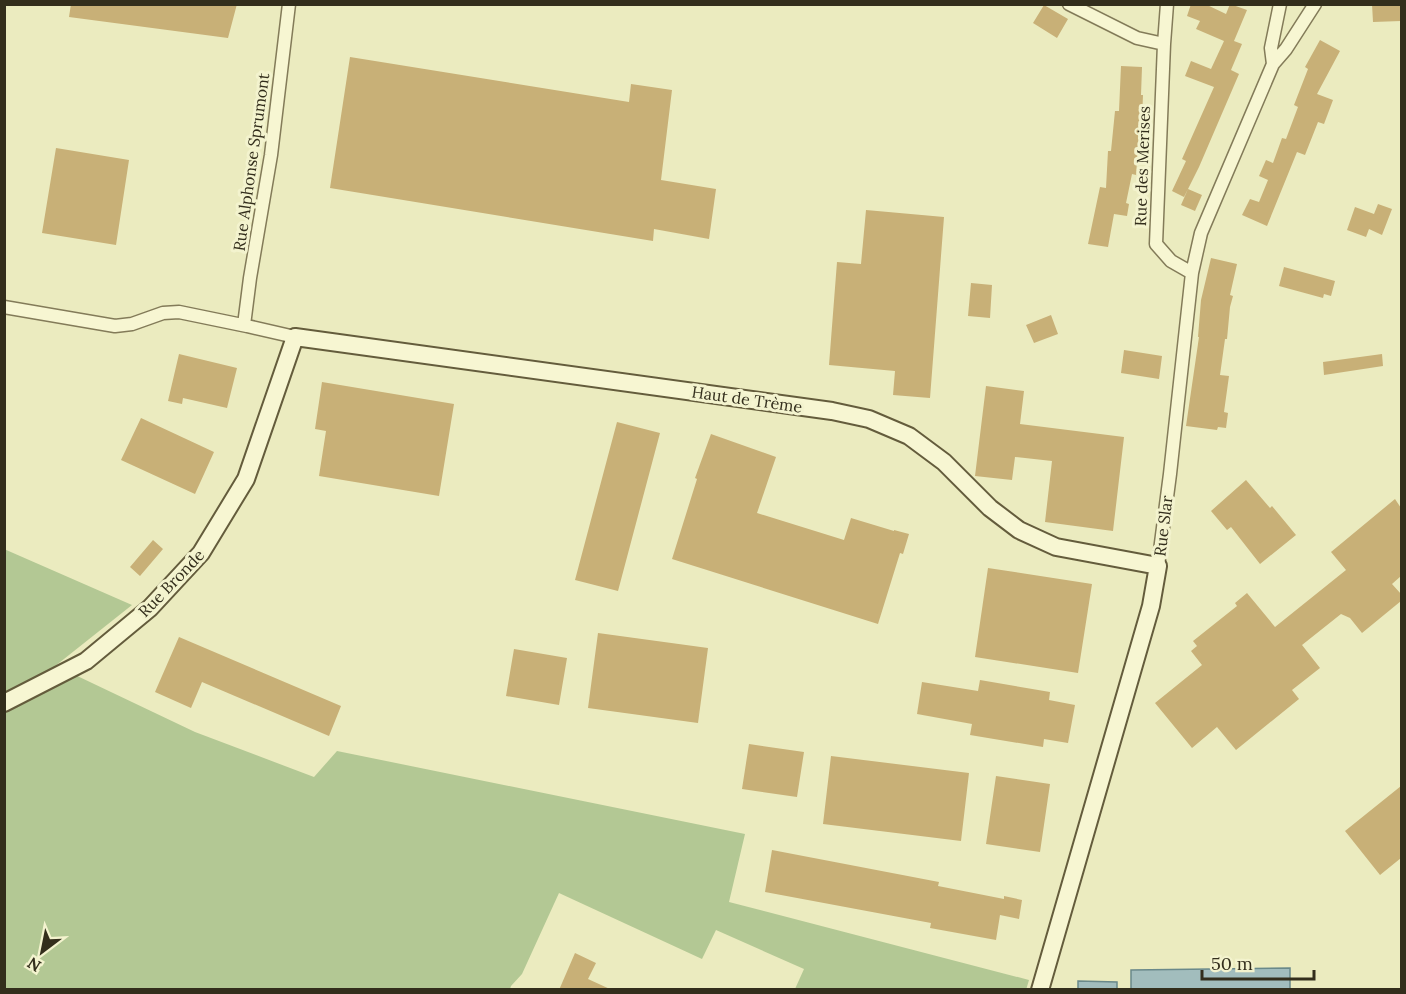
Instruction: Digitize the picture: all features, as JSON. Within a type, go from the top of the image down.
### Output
[{"type":"street","name":"Rue Alphonse Sprumont","points":[[244,325],[271,155],[289,4]]},
{"type":"street","points":[[1069,4],[1137,38],[1164,44],[1167,4]]},
{"type":"street","name":"Rue Slar","points":[[1273,64],[1271,48],[1280,4]]},
{"type":"street","name":"Rue Slar","points":[[1040,990],[1148,616],[1158,566],[1170,474],[1189,287],[1202,233],[1273,64],[1286,49],[1315,4]]},
{"type":"street","name":"Rue des Merises","points":[[1164,44],[1156,244],[1171,261],[1192,273]]},
{"type":"street","points":[[4,307],[116,326],[132,324],[163,313],[179,312],[295,337]]},
{"type":"street","name":"Haut de Trème","points":[[295,337],[832,411],[869,419],[909,436],[944,462],[990,508],[1019,530],[1056,547],[1158,566]]},
{"type":"street","name":"Rue Bronde","points":[[4,703],[86,661],[150,608],[201,554],[246,479],[295,337]]},
{"type":"green space","points":[[4,549],[132,605],[35,682],[4,696]]},
{"type":"green space","points":[[71,673],[195,732],[314,777],[337,751],[745,834],[729,902],[1029,980],[1026,990],[795,989],[804,969],[716,930],[702,959],[559,893],[522,974],[510,989],[5,990],[5,711]]},
{"type":"water","points":[[1290,968],[1290,989],[1131,989],[1131,970]]},
{"type":"water","points":[[1078,981],[1117,982],[1117,989],[1078,989]]},
{"type":"building","points":[[71,4],[237,4],[228,38],[69,17]]},
{"type":"building","points":[[1191,4],[1205,4],[1226,14],[1230,4],[1247,10],[1234,41],[1242,44],[1231,70],[1239,74],[1184,197],[1172,191],[1186,161],[1182,159],[1214,87],[1185,76],[1191,61],[1211,69],[1224,41],[1196,29],[1200,21],[1187,16]]},
{"type":"building","points":[[1372,4],[1401,4],[1401,21],[1373,22]]},
{"type":"building","points":[[1044,5],[1068,19],[1057,38],[1033,23]]},
{"type":"building","points":[[1320,40],[1340,51],[1317,94],[1333,100],[1324,124],[1318,122],[1305,155],[1297,152],[1267,226],[1242,215],[1250,199],[1259,202],[1268,180],[1259,176],[1266,160],[1273,163],[1282,138],[1286,139],[1298,107],[1294,105],[1308,69],[1305,67]]},
{"type":"building","points":[[350,57],[629,102],[631,84],[672,90],[661,180],[716,189],[709,239],[654,229],[653,241],[330,188]]},
{"type":"building","points":[[1121,66],[1142,67],[1140,147],[1138,147],[1136,175],[1132,174],[1126,203],[1129,204],[1127,216],[1114,214],[1108,247],[1088,244],[1100,187],[1106,188],[1108,151],[1111,151],[1115,111],[1119,111]]},
{"type":"building","points":[[56,148],[129,160],[116,245],[42,233]]},
{"type":"building","points":[[1188,189],[1202,195],[1195,211],[1181,205]]},
{"type":"building","points":[[1378,204],[1392,209],[1382,235],[1369,229],[1366,237],[1347,230],[1355,207],[1374,214]]},
{"type":"building","points":[[866,210],[944,217],[930,398],[893,395],[895,371],[829,365],[837,262],[861,264]]},
{"type":"building","points":[[1211,258],[1237,264],[1230,295],[1233,296],[1220,375],[1229,376],[1224,412],[1228,413],[1226,428],[1218,427],[1217,430],[1186,426],[1199,337],[1201,300]]},
{"type":"building","points":[[1284,267],[1335,281],[1331,296],[1324,294],[1323,298],[1279,286]]},
{"type":"building","points":[[971,283],[992,285],[990,318],[968,316]]},
{"type":"building","points":[[1051,315],[1058,334],[1034,343],[1026,325]]},
{"type":"building","points":[[1124,350],[1162,356],[1159,379],[1121,373]]},
{"type":"building","points":[[179,354],[237,368],[227,408],[183,398],[182,404],[168,401]]},
{"type":"building","points":[[1382,354],[1383,366],[1324,375],[1323,362]]},
{"type":"building","points":[[322,382],[454,404],[439,496],[319,476],[326,431],[315,429]]},
{"type":"building","points":[[986,386],[1024,391],[1020,424],[1124,437],[1113,531],[1045,522],[1052,461],[1015,457],[1012,480],[975,476]]},
{"type":"building","points":[[141,418],[214,452],[195,494],[121,460]]},
{"type":"building","points":[[617,422],[660,433],[618,591],[575,580]]},
{"type":"building","points":[[711,434],[776,457],[757,513],[844,540],[851,518],[909,534],[903,554],[900,553],[878,624],[672,559],[697,479],[695,478]]},
{"type":"building","points":[[1246,480],[1296,535],[1260,564],[1231,527],[1227,530],[1211,511]]},
{"type":"building","points":[[1395,499],[1401,508],[1401,576],[1392,584],[1401,594],[1401,601],[1362,633],[1350,618],[1341,614],[1302,645],[1320,668],[1292,690],[1299,699],[1236,750],[1217,727],[1192,748],[1155,703],[1202,665],[1191,651],[1197,646],[1193,641],[1237,606],[1235,603],[1247,593],[1275,627],[1346,570],[1331,552]]},
{"type":"building","points":[[153,540],[163,549],[140,576],[130,567]]},
{"type":"building","points":[[988,568],[1092,584],[1078,673],[975,657]]},
{"type":"building","points":[[598,633],[708,648],[698,723],[588,708]]},
{"type":"building","points":[[179,637],[341,706],[329,736],[202,682],[191,708],[155,692]]},
{"type":"building","points":[[514,649],[567,658],[559,705],[506,696]]},
{"type":"building","points":[[980,680],[1050,692],[1049,700],[1075,705],[1068,743],[1044,739],[1043,747],[970,735],[972,724],[917,714],[922,682],[978,691]]},
{"type":"building","points":[[749,744],[804,752],[797,797],[742,789]]},
{"type":"building","points":[[831,756],[969,773],[961,841],[823,824]]},
{"type":"building","points":[[996,776],[1050,784],[1040,852],[986,844]]},
{"type":"building","points":[[1401,786],[1401,858],[1380,875],[1345,831]]},
{"type":"building","points":[[772,850],[939,882],[938,886],[1004,899],[1004,896],[1022,900],[1019,919],[1000,915],[996,940],[930,928],[931,923],[765,892]]},
{"type":"building","points":[[575,953],[596,963],[588,979],[612,990],[559,990]]}]
